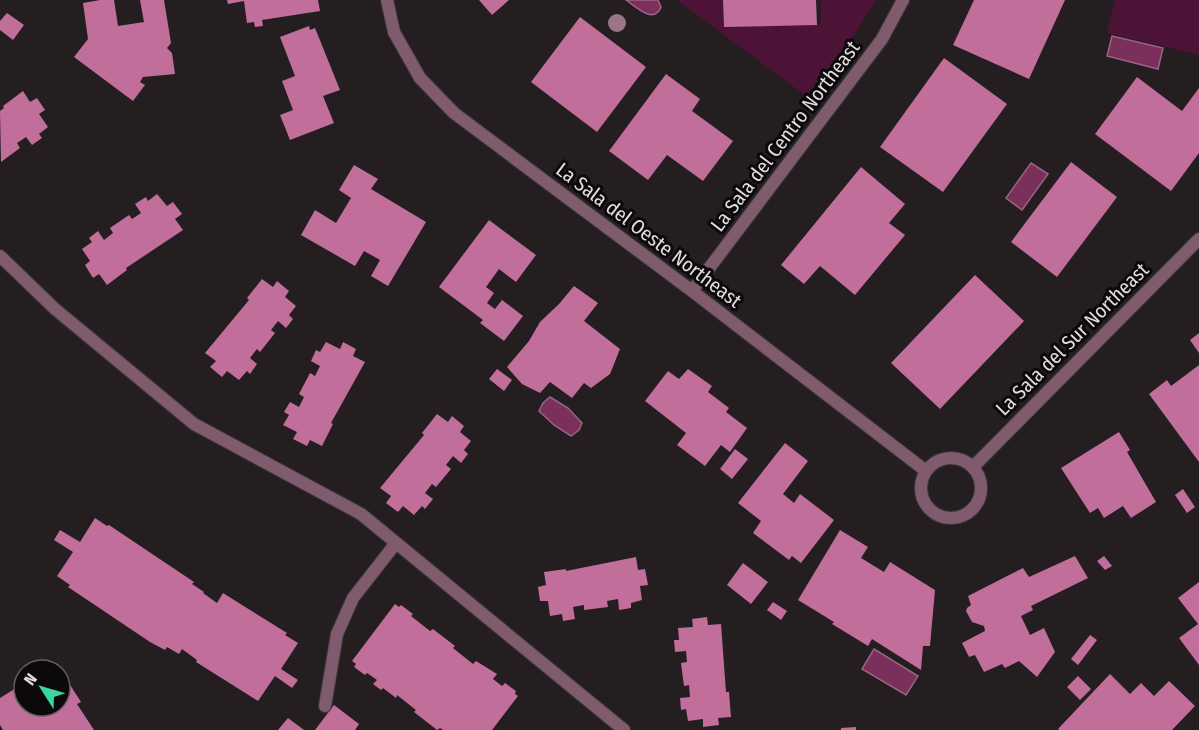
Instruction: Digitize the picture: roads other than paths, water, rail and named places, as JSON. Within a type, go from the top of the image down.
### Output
[{"type":"street","name":"La Sala del Oeste Northeast","points":[[387,0],[394,32],[420,78],[454,113],[692,291],[926,471]]},
{"type":"street","name":"La Sala del Centro Northeast","points":[[692,291],[882,39],[903,0]]},
{"type":"street","name":"La Sala del Sur Northeast","points":[[973,467],[1199,239]]},
{"type":"street","points":[[0,256],[55,309],[194,424],[361,514],[624,730]]},
{"type":"street","points":[[961,459],[973,467],[981,481],[978,501],[964,515],[953,518],[943,516],[927,506],[921,489],[926,471],[932,464],[941,460],[961,459]]},
{"type":"street","points":[[325,706],[337,634],[352,598],[396,543]]}]
